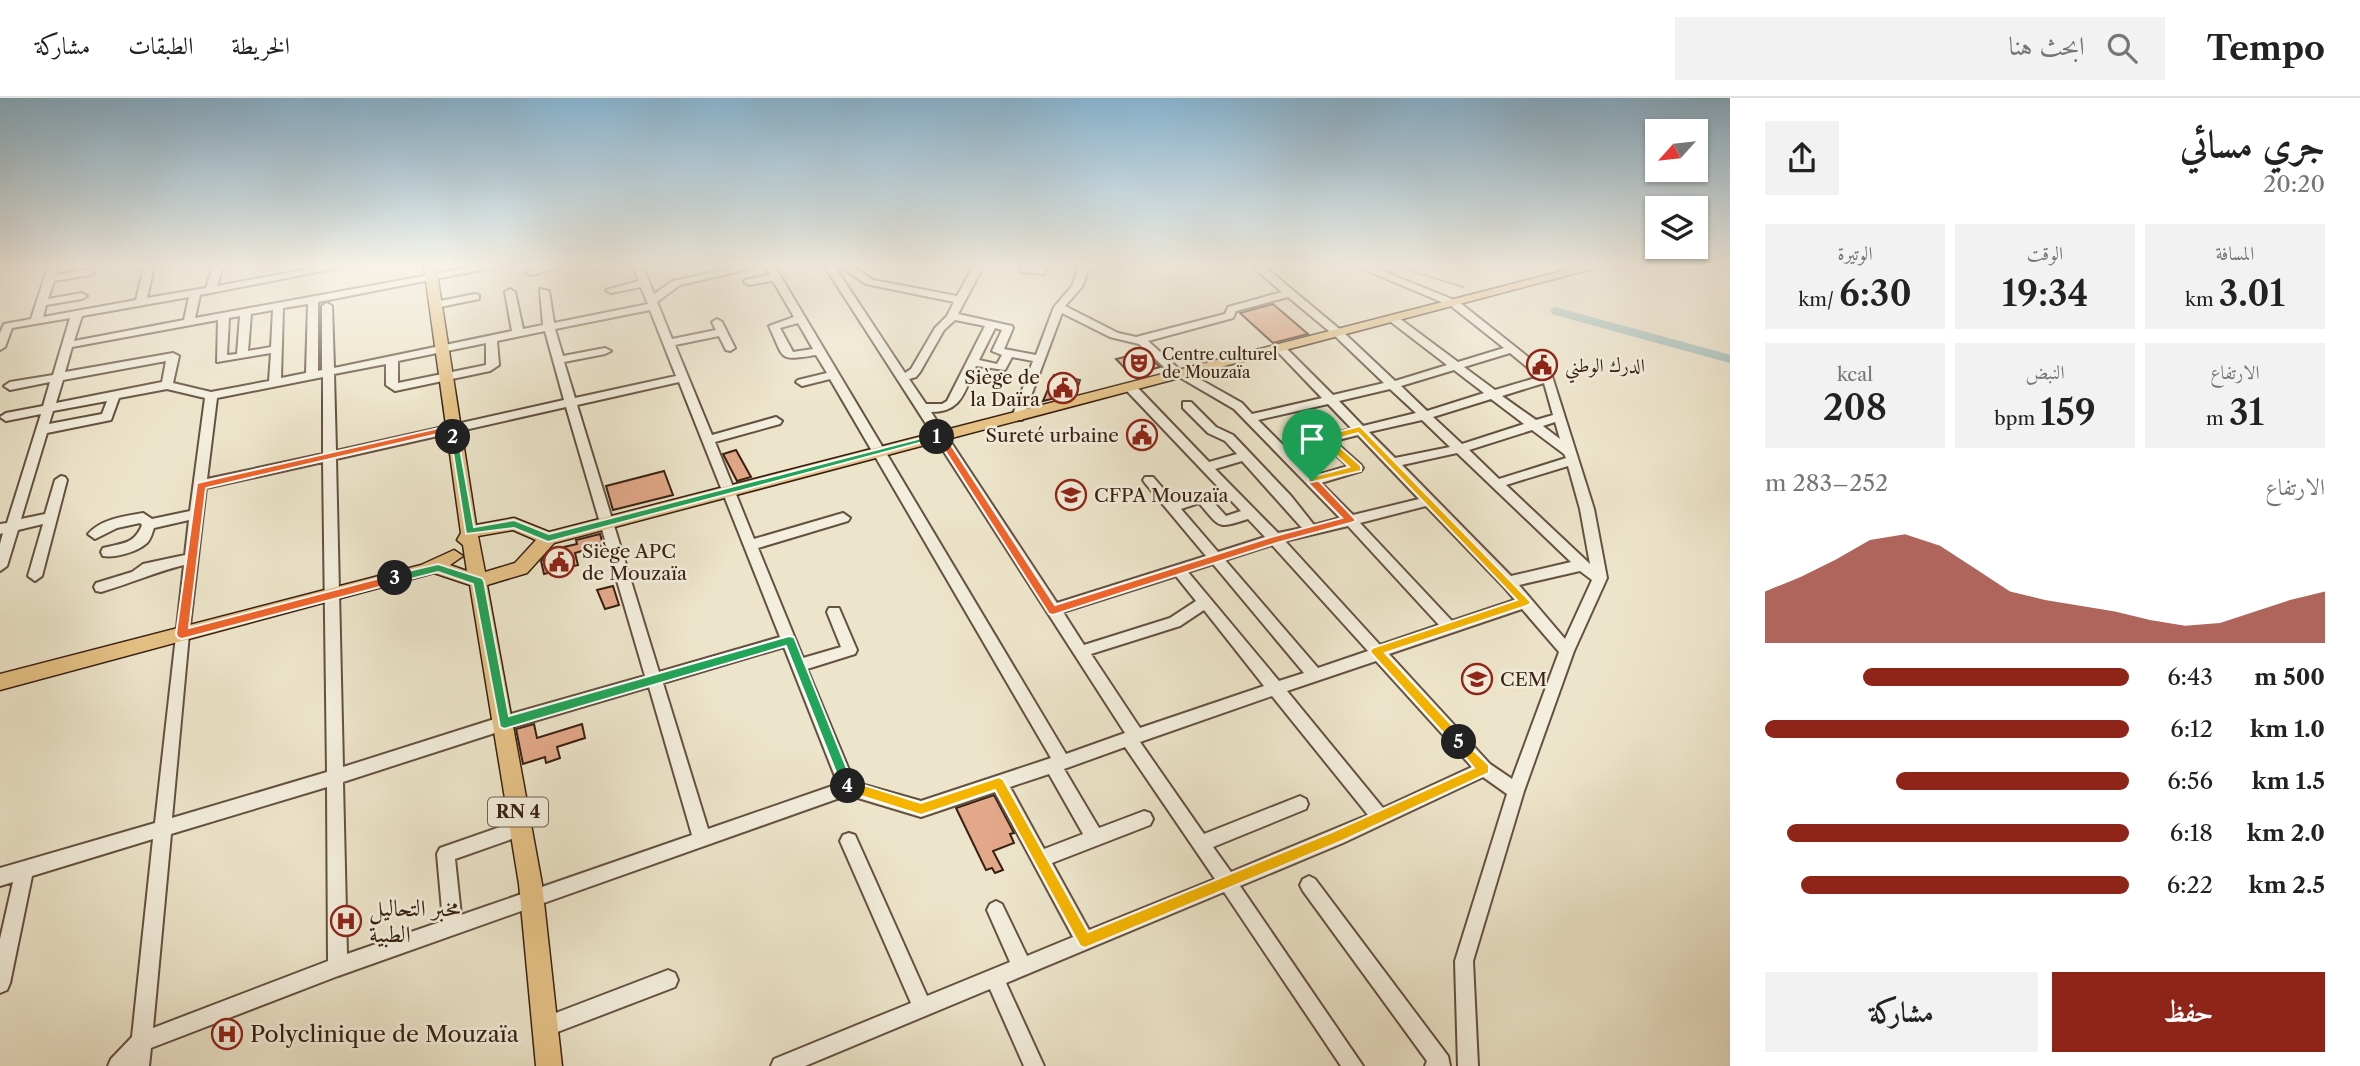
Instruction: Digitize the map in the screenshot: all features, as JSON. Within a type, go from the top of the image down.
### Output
[{"type":"main road","points":[[436,312],[470,531],[458,563]]},
{"type":"main road","points":[[0,682],[458,563],[521,568],[548,538],[1424,312]]},
{"type":"main road","points":[[1201,370],[1204,385]]},
{"type":"main road","points":[[470,531],[514,524],[548,538]]},
{"type":"main road","points":[[458,563],[470,531]]},
{"type":"main road","name":"RN 4","points":[[458,563],[504,723],[531,899],[547,1026],[549,1066]]},
{"type":"street","points":[[36,321],[39,312]]},
{"type":"street","points":[[0,347],[8,326],[87,312]]},
{"type":"street","points":[[189,323],[191,312]]},
{"type":"street","points":[[68,345],[250,312]]},
{"type":"street","points":[[275,382],[278,312]]},
{"type":"street","points":[[312,375],[313,312]]},
{"type":"street","points":[[327,312],[338,967]]},
{"type":"street","points":[[514,312],[518,332]]},
{"type":"street","points":[[547,312],[570,402],[702,838]]},
{"type":"street","points":[[6,417],[167,385],[211,396],[615,312]]},
{"type":"street","points":[[655,312],[848,788]]},
{"type":"street","points":[[798,312],[881,452],[1057,763],[1096,838]]},
{"type":"street","points":[[859,312],[1080,652],[1200,844],[1353,1066]]},
{"type":"street","points":[[901,377],[916,370],[940,328],[954,312]]},
{"type":"street","points":[[1018,417],[1057,312]]},
{"type":"street","points":[[1069,312],[1114,335],[1146,344],[1181,375],[1230,400],[1350,520],[1449,627]]},
{"type":"street","points":[[1138,340],[1229,316],[1231,312]]},
{"type":"street","points":[[1312,312],[1339,334],[1582,565],[1600,579]]},
{"type":"street","points":[[1465,312],[1548,378],[1587,509],[1600,579],[1567,651],[1516,791],[1464,961],[1468,1066]]},
{"type":"street","points":[[242,356],[246,313]]},
{"type":"street","points":[[0,566],[6,527],[77,314]]},
{"type":"street","points":[[952,316],[1008,328],[998,351],[1041,359]]},
{"type":"street","points":[[224,317],[221,360],[276,349]]},
{"type":"street","points":[[802,319],[774,326],[789,356],[821,351]]},
{"type":"street","points":[[1395,320],[1534,425],[1570,456]]},
{"type":"street","points":[[921,408],[948,406],[991,325]]},
{"type":"street","points":[[667,343],[719,327],[730,348]]},
{"type":"street","points":[[392,359],[392,385],[395,387],[490,368],[493,365],[491,338]]},
{"type":"street","points":[[1281,349],[1508,582],[1567,651]]},
{"type":"street","points":[[1250,418],[1393,385],[1512,349]]},
{"type":"street","points":[[559,360],[605,351]]},
{"type":"street","points":[[972,362],[1001,368],[1008,353]]},
{"type":"street","points":[[10,386],[173,355],[167,385]]},
{"type":"street","points":[[802,382],[835,374]]},
{"type":"street","points":[[201,485],[681,378]]},
{"type":"street","points":[[1312,481],[1357,468],[1325,439],[1425,415],[1548,378]]},
{"type":"street","points":[[1132,388],[1251,513],[1484,769],[1516,791]]},
{"type":"street","points":[[40,430],[107,417],[114,396]]},
{"type":"street","points":[[139,1066],[182,634],[211,396]]},
{"type":"street","points":[[1187,405],[1212,430],[1229,438],[1311,530]]},
{"type":"street","points":[[1392,463],[1460,449],[1559,417]]},
{"type":"street","points":[[707,440],[776,421]]},
{"type":"street","points":[[1206,467],[1244,456]]},
{"type":"street","points":[[1496,484],[1570,456]]},
{"type":"street","points":[[35,576],[61,480]]},
{"type":"street","points":[[1149,480],[1316,676]]},
{"type":"street","points":[[1173,507],[1202,498],[1223,522],[1251,513]]},
{"type":"street","points":[[1053,610],[1275,539],[1429,501]]},
{"type":"street","points":[[149,524],[197,514]]},
{"type":"street","points":[[6,527],[51,517]]},
{"type":"street","points":[[751,545],[843,518]]},
{"type":"street","points":[[95,534],[106,526],[125,520],[143,519],[149,524]]},
{"type":"street","points":[[108,552],[130,547],[143,539],[149,524]]},
{"type":"street","points":[[101,587],[137,576],[148,568],[191,558]]},
{"type":"street","points":[[1508,582],[1582,565]]},
{"type":"street","points":[[1179,570],[1380,817]]},
{"type":"street","points":[[118,1066],[141,1042],[338,967],[848,788],[921,809],[1316,676],[1525,602]]},
{"type":"street","points":[[1080,652],[1175,622],[1206,603]]},
{"type":"street","points":[[799,665],[850,650],[834,612]]},
{"type":"street","points":[[0,877],[335,777],[504,723],[789,640]]},
{"type":"street","points":[[781,1066],[1380,817],[1484,769]]},
{"type":"street","points":[[999,783],[1085,941]]},
{"type":"street","points":[[1200,844],[1300,804]]},
{"type":"street","points":[[1040,859],[1144,819]]},
{"type":"street","points":[[453,926],[446,854],[520,828]]},
{"type":"street","points":[[849,841],[923,1009]]},
{"type":"street","points":[[0,984],[7,919],[24,870]]},
{"type":"street","points":[[1308,885],[1441,1063],[1435,1066]]},
{"type":"street","points":[[996,910],[1022,967]]},
{"type":"street","points":[[995,979],[1034,1066]]},
{"type":"street","points":[[547,1026],[668,980]]},
{"type":"building","points":[[1283,312],[1308,334],[1273,343],[1240,313]]},
{"type":"building","name":"Centre culturel de Mouzaïa","points":[[1144,352],[1160,367],[1131,375],[1116,359]]},
{"type":"building","name":"Siège de la Daïra","points":[[1054,375],[1080,380],[1076,393],[1043,401]]},
{"type":"building","points":[[736,450],[751,477],[737,481],[723,454]]},
{"type":"building","points":[[664,471],[673,495],[613,510],[606,486]]},
{"type":"building","name":"Siège APC de Mouzaïa","points":[[600,534],[603,545],[575,553],[578,565],[544,574],[541,561],[551,550],[577,544],[576,540]]},
{"type":"building","points":[[613,586],[619,605],[605,609],[597,590]]},
{"type":"building","points":[[534,724],[537,738],[582,724],[585,738],[557,747],[560,758],[546,763],[545,757],[523,764],[516,729]]},
{"type":"building","points":[[994,795],[1014,833],[1010,834],[1014,843],[993,851],[1003,870],[995,873],[992,868],[986,870],[956,808]]},
{"type":"waterway","points":[[1559,312],[1730,359]]},
{"type":"place","name":"Centre culturel de Mouzaïa","points":[[1139,363]]},
{"type":"place","name":"الدرك الوطني","points":[[1542,365]]},
{"type":"place","name":"Siège de la Daïra","points":[[1063,388]]},
{"type":"place","name":"Sureté urbaine","points":[[1142,435]]},
{"type":"place","name":"CFPA Mouzaïa","points":[[1071,495]]},
{"type":"place","name":"Siège APC de Mouzaïa","points":[[559,562]]},
{"type":"place","name":"CEM","points":[[1477,679]]},
{"type":"place","name":"مخبر التحاليل الطبية","points":[[346,921]]},
{"type":"place","name":"Polyclinique de Mouzaïa","points":[[227,1034]]},
{"type":"route","points":[[452,428],[470,531],[514,524],[548,538],[940,437],[1053,610],[1275,539],[1350,520],[1312,481],[1357,468],[1325,439],[1360,429],[1525,602],[1376,652],[1484,769],[1337,837],[1085,941],[999,783],[921,809],[848,788],[789,640],[504,723],[478,581],[453,571],[438,568],[426,570],[182,634],[201,485],[452,428]]}]
